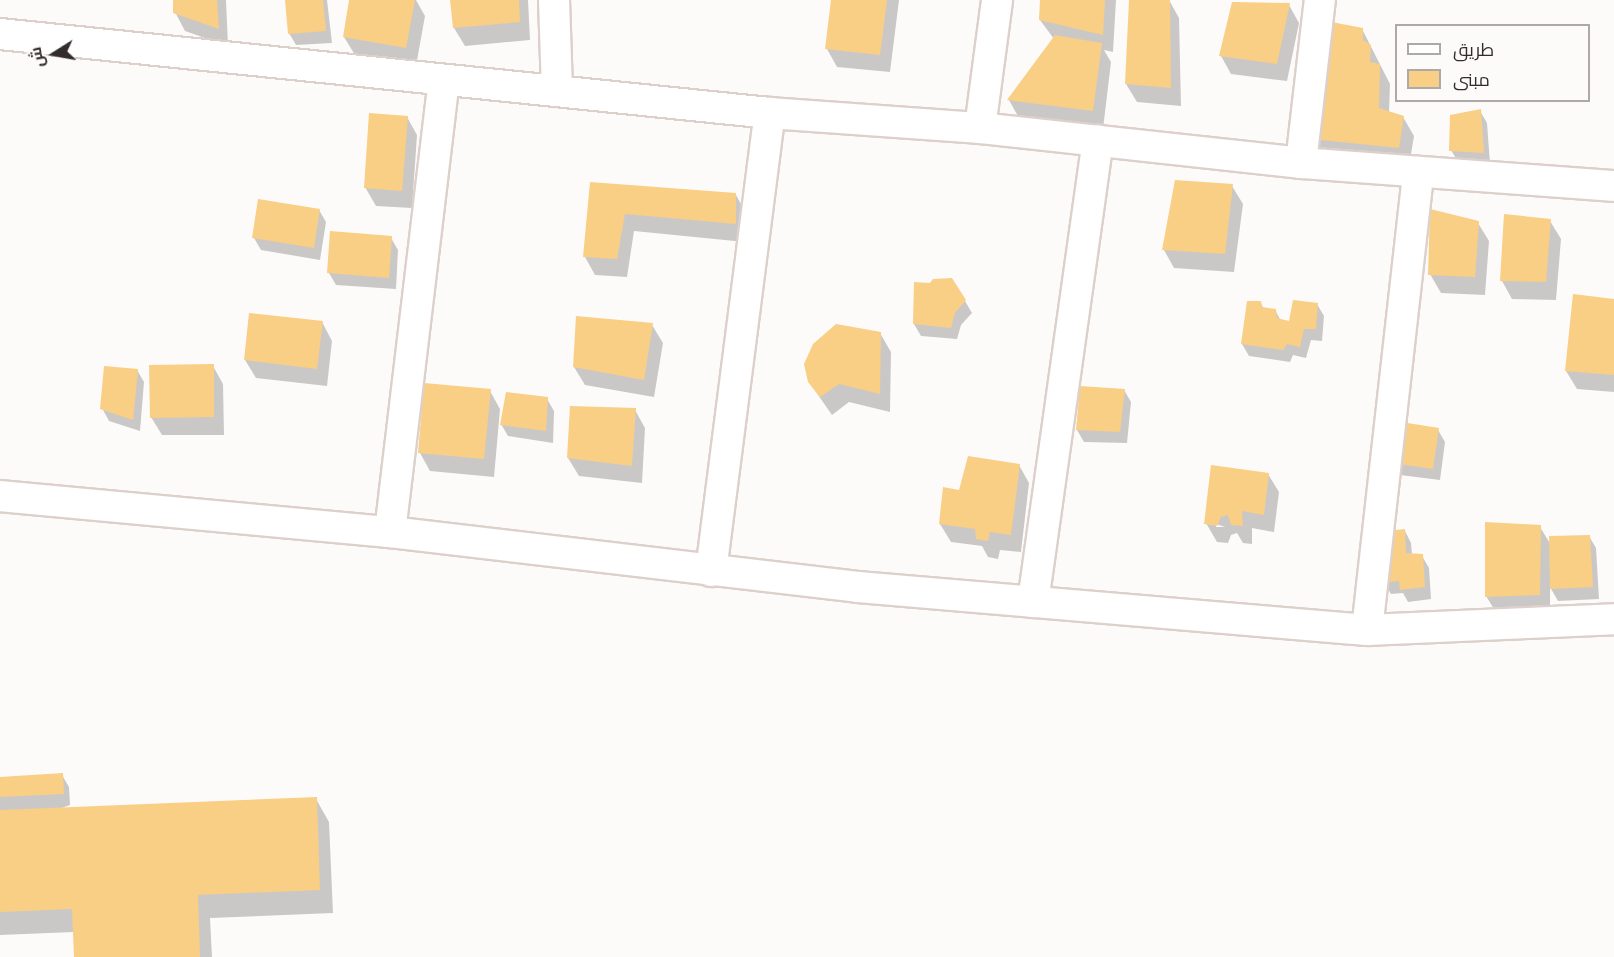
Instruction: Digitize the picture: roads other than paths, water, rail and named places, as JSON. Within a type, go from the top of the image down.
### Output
[{"type":"street","points":[[554,0],[557,91]]},
{"type":"street","points":[[980,128],[997,0]]},
{"type":"street","points":[[1300,163],[1320,0]]},
{"type":"street","points":[[0,34],[770,113],[980,128],[1300,163],[1614,186]]},
{"type":"street","points":[[390,532],[444,81]]},
{"type":"street","points":[[711,571],[770,113]]},
{"type":"street","points":[[1033,602],[1098,141]]},
{"type":"street","points":[[1366,630],[1418,172]]},
{"type":"street","points":[[0,496],[390,532],[711,571],[1033,602],[1366,630],[1614,620]]}]
